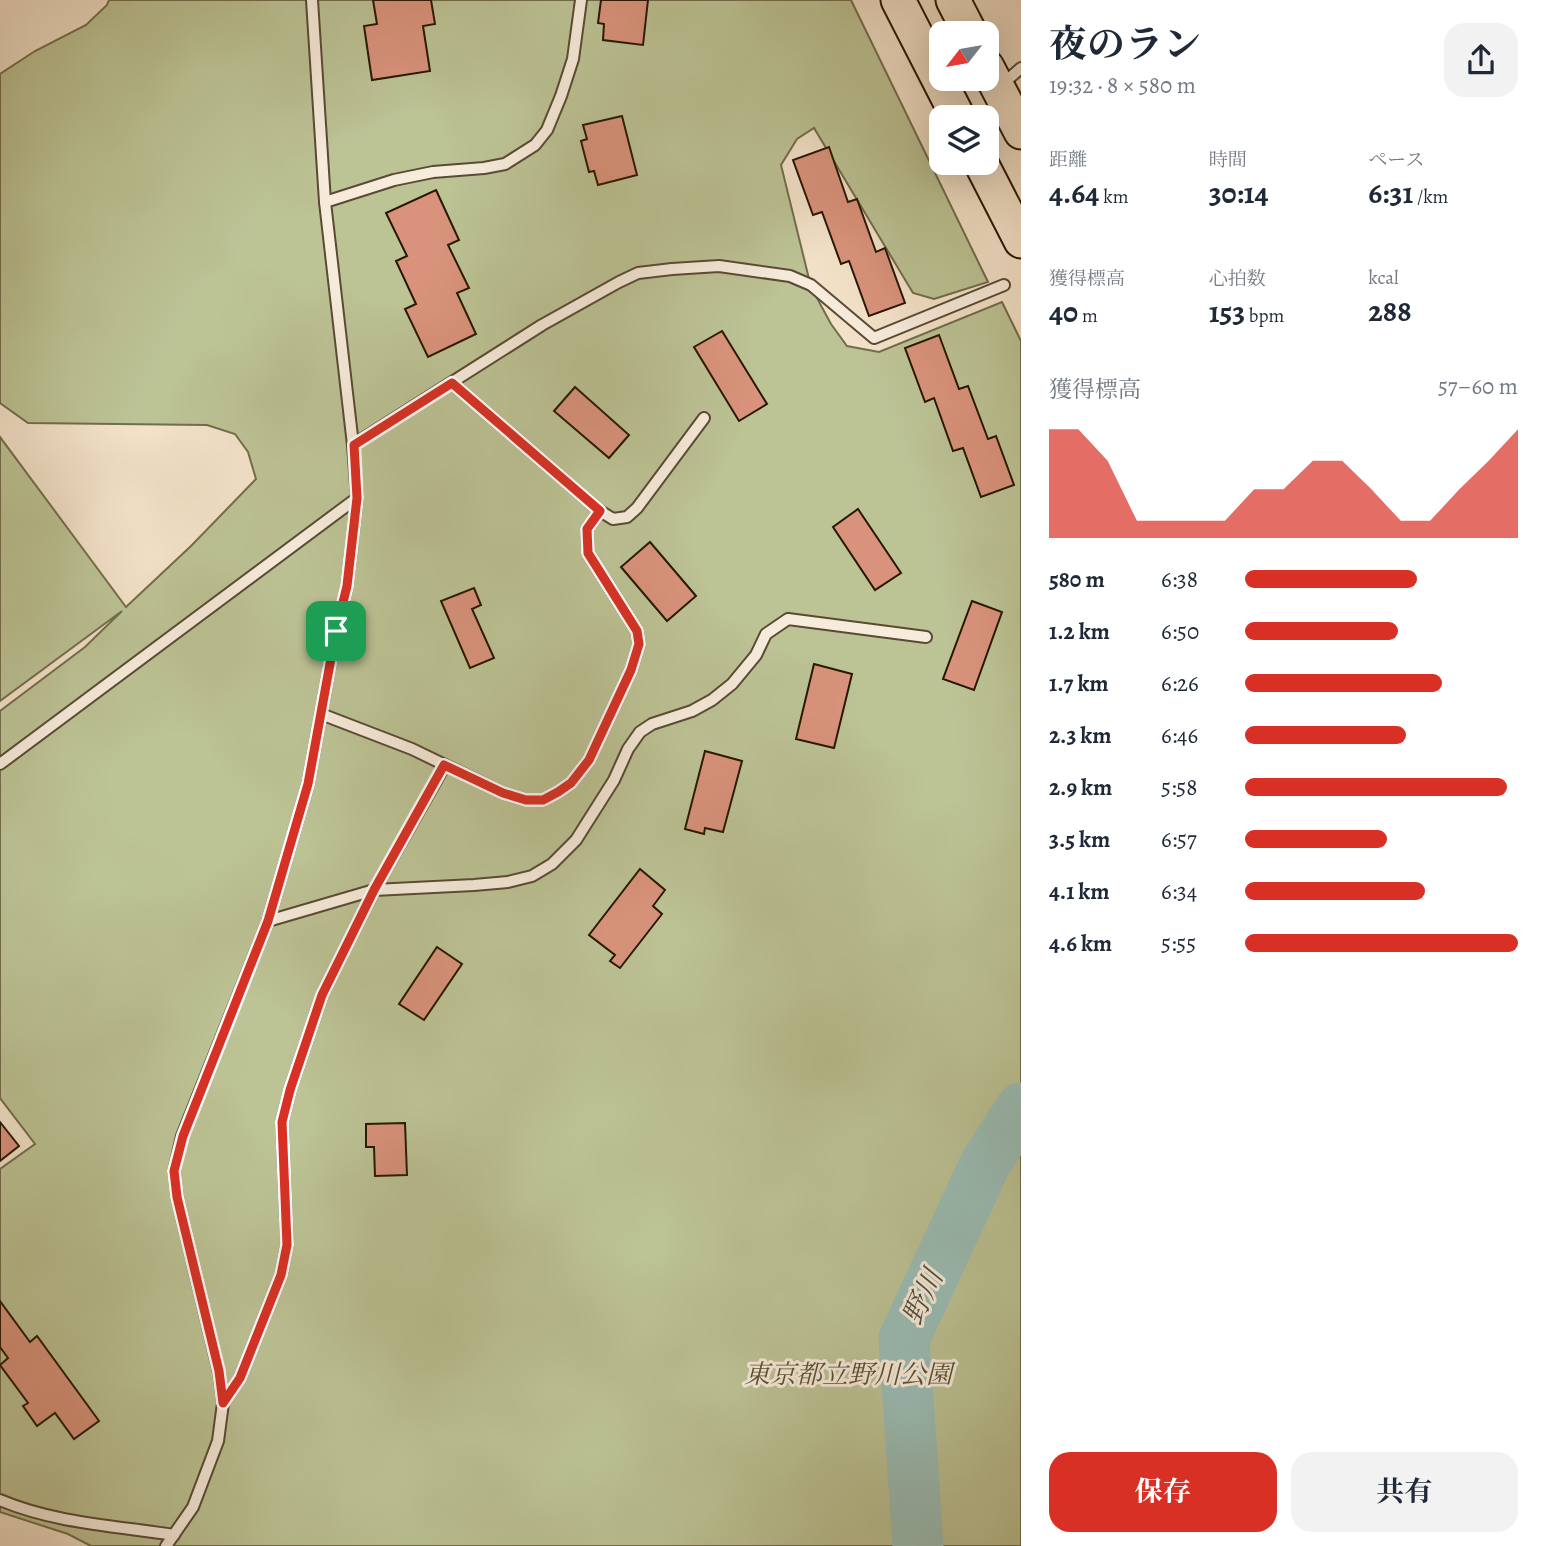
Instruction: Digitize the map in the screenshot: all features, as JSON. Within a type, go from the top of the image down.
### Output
[{"type":"main road","points":[[898,0],[952,105]]},
{"type":"main road","points":[[953,0],[964,21]]},
{"type":"main road","points":[[1002,74],[1021,132]]},
{"type":"main road","points":[[987,175],[1021,241]]},
{"type":"lane","points":[[166,1546],[193,1507],[218,1441],[223,1403],[219,1371],[178,1206],[174,1171],[183,1136],[268,921],[308,784],[347,586],[357,498],[354,445],[325,202],[312,0]]},
{"type":"lane","points":[[325,202],[394,180],[433,172],[505,164],[535,145],[547,130],[573,59],[581,0]]},
{"type":"lane","points":[[354,445],[542,325],[638,273],[719,265],[790,276],[811,285],[874,338],[1004,285]]},
{"type":"lane","points":[[452,383],[600,511],[613,519],[627,517],[637,508],[704,418]]},
{"type":"lane","points":[[0,764],[357,498]]},
{"type":"lane","points":[[321,714],[412,749],[503,793],[526,800],[543,800],[571,783],[589,760],[620,697],[639,644],[637,631],[588,553],[587,529],[600,511]]},
{"type":"lane","points":[[268,921],[374,890],[508,882],[532,876],[552,864],[576,840],[614,780],[628,749],[640,732],[652,724],[692,711],[712,700],[732,684],[756,655],[766,634],[788,619],[926,638]]},
{"type":"lane","points":[[223,1403],[240,1378],[281,1275],[287,1245],[282,1122],[322,995],[374,890],[444,765]]},
{"type":"lane","points":[[0,1500],[47,1516],[174,1535]]},
{"type":"green space","name":"東京都立野川公園","points":[[109,0],[851,0],[929,161],[929,175],[936,175],[988,282],[934,299],[913,293],[814,128],[797,139],[781,165],[811,287],[831,324],[847,346],[879,352],[1002,302],[1021,341],[1021,1546],[91,1546],[68,1534],[0,1512],[0,1169],[35,1144],[0,1098],[0,711],[85,647],[122,611],[0,701],[0,437],[126,607],[191,546],[256,479],[248,452],[235,434],[207,425],[28,423],[0,403],[0,74],[35,51],[86,25]]},
{"type":"building","points":[[373,0],[431,0],[435,24],[423,26],[430,71],[372,80],[364,26],[377,24]]},
{"type":"building","points":[[601,0],[648,0],[643,45],[603,40],[604,24],[598,23]]},
{"type":"building","points":[[622,116],[637,175],[598,185],[594,171],[589,172],[581,141],[587,139],[583,125]]},
{"type":"building","points":[[829,147],[848,202],[857,199],[876,252],[885,248],[905,303],[869,316],[849,261],[841,264],[822,212],[813,215],[793,160]]},
{"type":"building","points":[[436,190],[459,240],[448,245],[469,288],[457,293],[476,334],[428,357],[405,309],[416,304],[396,261],[407,256],[386,213]]},
{"type":"building","points":[[722,331],[767,404],[739,421],[694,347]]},
{"type":"building","points":[[939,335],[959,389],[968,386],[988,439],[996,436],[1014,485],[981,497],[963,448],[953,451],[934,398],[925,402],[905,348]]},
{"type":"building","points":[[575,387],[629,435],[609,458],[554,411]]},
{"type":"building","points":[[858,509],[901,573],[875,590],[833,527]]},
{"type":"building","points":[[650,542],[696,596],[667,621],[621,567]]},
{"type":"building","points":[[474,588],[481,605],[472,609],[494,658],[470,668],[441,601]]},
{"type":"building","points":[[972,601],[1002,612],[974,690],[943,679]]},
{"type":"building","points":[[814,664],[852,674],[834,748],[796,739]]},
{"type":"building","points":[[705,751],[742,761],[723,832],[705,828],[704,834],[685,829]]},
{"type":"building","points":[[640,869],[665,890],[653,906],[662,914],[620,968],[610,961],[615,955],[589,935]]},
{"type":"building","points":[[437,947],[462,964],[424,1020],[399,1004]]},
{"type":"building","points":[[0,1122],[19,1146],[0,1161]]},
{"type":"building","points":[[405,1123],[407,1175],[375,1176],[374,1147],[366,1147],[366,1124]]},
{"type":"building","points":[[0,1301],[30,1342],[37,1336],[99,1421],[74,1439],[55,1413],[37,1426],[23,1406],[28,1403],[0,1365],[8,1358],[0,1347]]},
{"type":"waterway","name":"野川","points":[[918,1546],[904,1339],[985,1164],[1021,1108]]},
{"type":"route","points":[[452,383],[600,511],[587,529],[588,553],[637,631],[639,644],[620,697],[589,760],[571,783],[543,800],[526,800],[503,793],[444,765],[374,890],[322,995],[290,1090],[282,1122],[287,1245],[281,1275],[240,1378],[223,1403],[219,1371],[180,1215],[174,1171],[183,1136],[268,921],[308,784],[336,631],[347,586],[357,498],[354,445],[452,383]]}]
